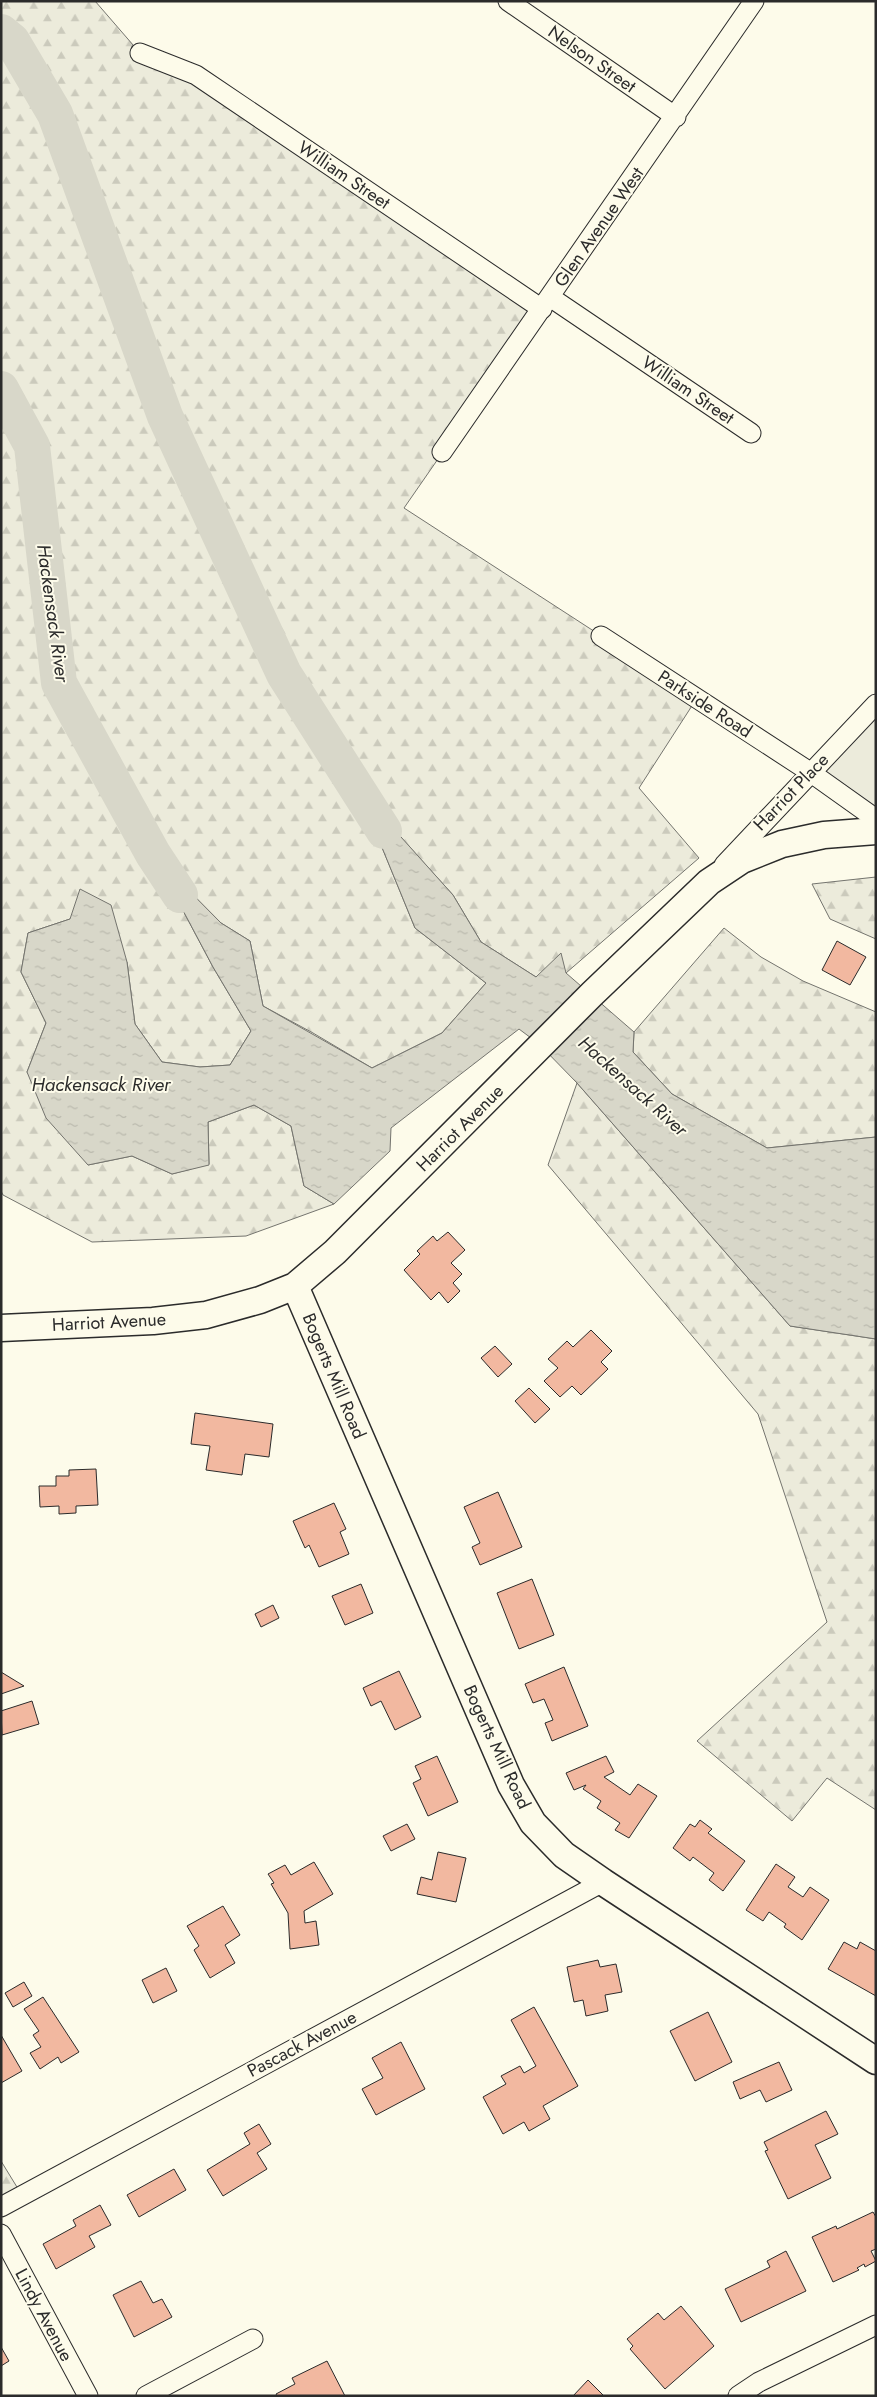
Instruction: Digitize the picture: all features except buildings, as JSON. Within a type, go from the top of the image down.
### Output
[{"type":"street","name":"Nelson Street","points":[[508,1],[676,117]]},
{"type":"street","name":"Glen Avenue West","points":[[442,452],[676,117],[754,1]]},
{"type":"street","name":"William Street","points":[[140,53],[196,75],[546,303],[751,433]]},
{"type":"street","name":"Parkside Road","points":[[601,636],[810,772],[876,819]]},
{"type":"street","name":"Harriot Place","points":[[709,882],[810,772],[876,704]]},
{"type":"street","name":"Harriot Avenue","points":[[1,1328],[152,1320],[206,1315],[260,1300],[296,1286],[335,1252],[592,994],[709,882],[742,860],[782,844],[824,835],[876,831]]},
{"type":"street","name":"Bogerts Mill Road","points":[[296,1286],[511,1785],[533,1823],[564,1855],[876,2062]]},
{"type":"street","name":"Pascack Avenue","points":[[1,2207],[603,1882]]},
{"type":"street","name":"Lindy Avenue","points":[[1,2234],[88,2396]]},
{"type":"street","points":[[738,2396],[759,2382],[876,2325]]},
{"type":"street","points":[[146,2396],[253,2339]]},
{"type":"green space","points":[[1,1],[95,1],[140,53],[196,75],[542,309],[404,508],[697,698],[639,788],[699,858],[566,973],[536,977],[481,942],[453,895],[359,791],[415,928],[486,983],[442,1033],[372,1068],[263,1006],[250,941],[221,923],[154,856],[213,967],[251,1031],[230,1065],[200,1067],[162,1062],[135,1024],[127,962],[70,919],[28,933],[21,972],[46,1023],[27,1072],[88,1165],[132,1156],[172,1174],[209,1164],[208,1122],[254,1105],[291,1126],[304,1186],[334,1204],[246,1236],[92,1242],[3,1195],[1,1191]]},
{"type":"green space","points":[[876,704],[876,819],[810,772]]},
{"type":"green space","points":[[876,877],[876,939],[830,919],[812,884]]},
{"type":"green space","points":[[724,928],[761,957],[803,981],[876,1012],[876,1137],[767,1148],[672,1094],[633,1052],[634,1032]]},
{"type":"green space","points":[[577,1083],[790,1326],[876,1339],[876,1810],[827,1778],[792,1821],[697,1741],[827,1622],[758,1414],[548,1165]]},
{"type":"green space","points":[[1,2161],[20,2192],[1,2201]]},
{"type":"water","name":"Hackensack River","points":[[358,789],[453,895],[481,942],[536,977],[561,953],[566,973],[634,1032],[633,1052],[672,1094],[767,1148],[876,1137],[876,1339],[790,1326],[577,1083],[539,1044],[519,1029],[391,1128],[390,1151],[334,1204],[304,1186],[291,1126],[254,1105],[208,1122],[209,1165],[172,1174],[132,1156],[88,1165],[46,1118],[27,1072],[46,1023],[21,972],[28,933],[70,919],[80,889],[111,905],[127,962],[135,1024],[162,1062],[200,1067],[230,1065],[251,1031],[213,967],[153,854],[221,923],[250,941],[263,1006],[372,1068],[442,1033],[486,983],[415,928]]},
{"type":"waterway","points":[[1,32],[12,41],[55,114],[165,416],[284,674],[384,831]]},
{"type":"waterway","name":"Hackensack River","points":[[1,389],[32,446],[59,683],[153,854],[180,895]]}]
